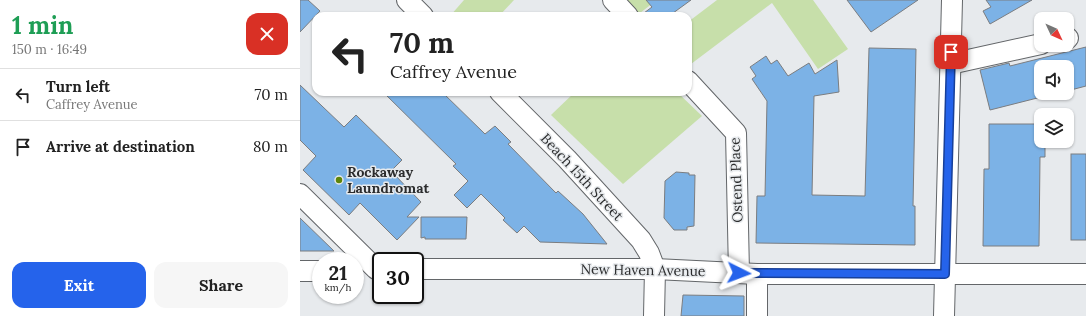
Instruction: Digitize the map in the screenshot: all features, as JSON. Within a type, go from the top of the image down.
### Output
[{"type":"street","points":[[407,0],[419,12]]},
{"type":"street","points":[[613,0],[624,12]]},
{"type":"street","points":[[944,316],[952,0]]},
{"type":"street","points":[[950,64],[1034,46]]},
{"type":"street","name":"Ostend Place","points":[[692,85],[736,133],[748,274],[757,316]]},
{"type":"street","name":"Beach 15th Street","points":[[504,96],[568,159],[641,240],[649,253],[655,269]]},
{"type":"street","points":[[300,194],[372,263]]},
{"type":"street","name":"New Haven Avenue","points":[[424,269],[655,269],[748,274],[1086,274]]},
{"type":"street","points":[[654,316],[655,269]]},
{"type":"street","points":[[300,271],[312,271]]},
{"type":"green space","points":[[464,0],[514,0],[503,12],[454,12]]},
{"type":"green space","points":[[621,0],[657,0],[641,12],[632,12]]},
{"type":"green space","points":[[717,0],[813,0],[848,49],[818,69],[772,3],[692,63],[692,19]]},
{"type":"green space","points":[[571,96],[681,96],[702,116],[623,184],[551,115]]},
{"type":"building","points":[[300,0],[308,0],[320,11],[312,12],[312,19],[300,32]]},
{"type":"building","points":[[646,0],[691,0],[674,12],[645,12],[652,7]]},
{"type":"building","points":[[847,0],[918,0],[871,32]]},
{"type":"building","points":[[986,0],[1032,0],[990,24],[983,11],[991,7]]},
{"type":"building","points":[[1086,47],[1086,86],[1074,89],[1074,60],[1034,60],[1066,52],[1074,52],[1074,50]]},
{"type":"building","points":[[869,48],[916,49],[913,206],[915,206],[915,245],[756,243],[757,196],[765,196],[767,101],[752,79],[756,76],[750,67],[766,56],[771,64],[777,60],[788,76],[809,63],[815,74],[837,60],[839,92],[814,96],[812,195],[865,196]]},
{"type":"building","points":[[1034,60],[1034,99],[990,110],[980,70],[1009,63],[1010,66]]},
{"type":"building","points":[[300,85],[344,127],[356,115],[402,160],[391,171],[421,202],[407,217],[419,217],[397,240],[360,203],[349,215],[303,170],[316,156],[300,140]]},
{"type":"building","points":[[387,96],[446,96],[485,134],[495,126],[511,142],[508,144],[556,193],[558,191],[583,214],[607,244],[540,242],[524,226],[517,233],[503,220],[505,218],[481,194],[467,208],[454,195],[468,181],[453,166],[456,164]]},
{"type":"building","points":[[989,124],[1034,124],[1034,148],[1045,148],[1045,157],[1040,157],[1039,246],[983,246],[984,169],[989,169]]},
{"type":"building","points":[[1071,154],[1086,154],[1086,240],[1071,240]]},
{"type":"building","points":[[676,172],[695,175],[694,226],[687,227],[687,230],[674,230],[664,218],[665,181]]},
{"type":"building","points":[[421,217],[467,217],[466,239],[421,238]]},
{"type":"building","points":[[300,218],[334,251],[300,251]]},
{"type":"building","points":[[683,295],[744,296],[744,316],[681,316]]},
{"type":"place","name":"Rockaway Laundromat","points":[[339,180]]},
{"type":"route","points":[[739,273],[945,274],[951,52]]}]
